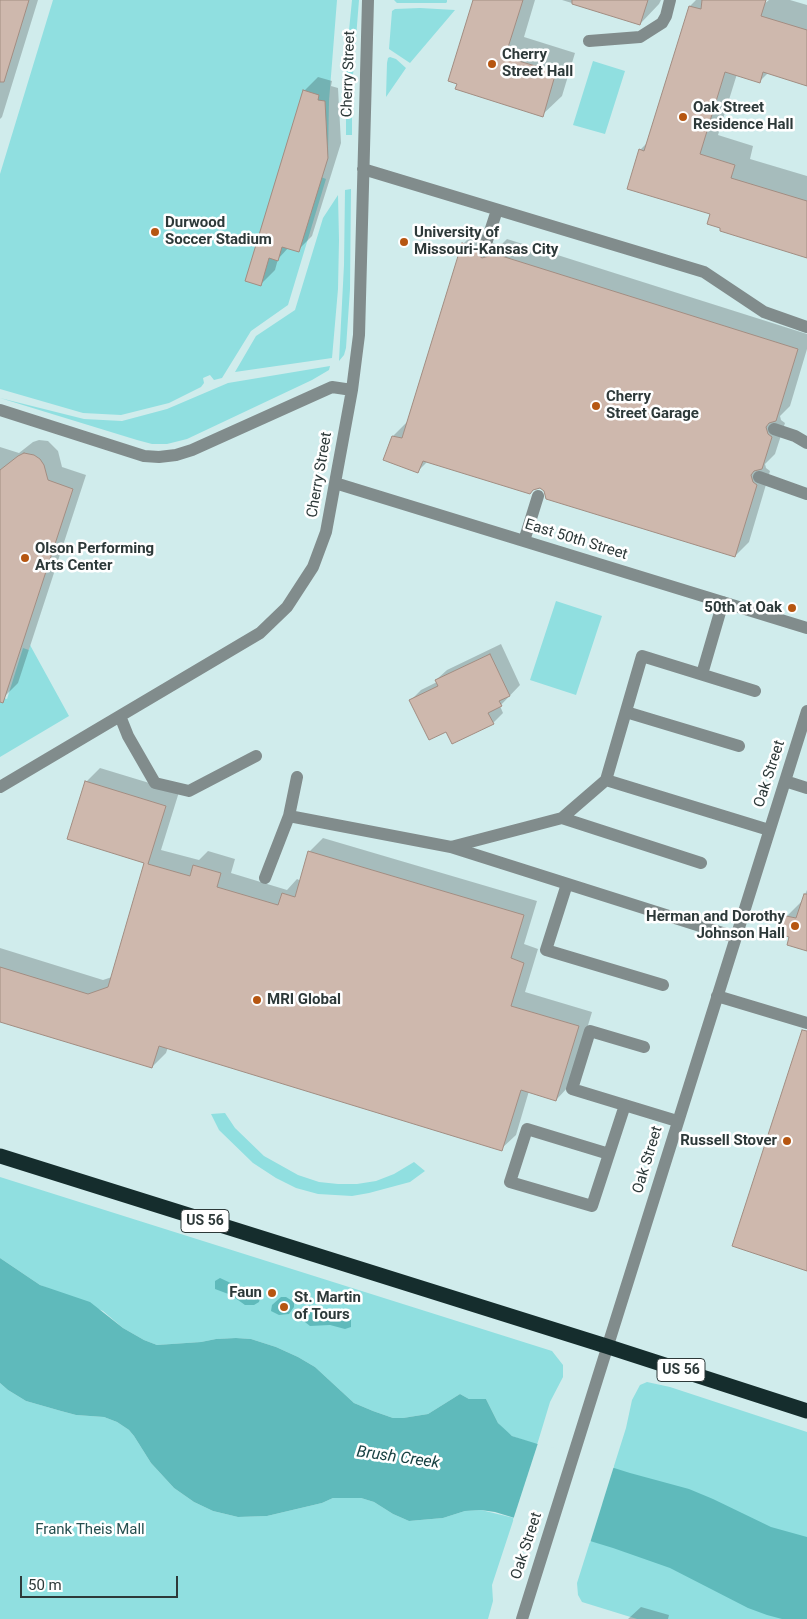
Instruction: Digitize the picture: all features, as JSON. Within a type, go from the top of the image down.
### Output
[{"type":"highway","name":"US 56","points":[[0,1156],[807,1411]]},
{"type":"street","name":"Cherry Street","points":[[0,787],[260,633],[287,607],[313,568],[326,532],[352,390],[358,336],[368,0]]},
{"type":"street","points":[[589,41],[640,37],[662,23],[670,0]]},
{"type":"street","points":[[363,169],[704,272],[764,312],[807,327]]},
{"type":"street","points":[[484,250],[497,210]]},
{"type":"street","points":[[0,410],[144,456],[159,457],[176,455],[192,450],[332,387],[352,390]]},
{"type":"street","points":[[774,429],[796,436],[807,443]]},
{"type":"street","points":[[759,477],[807,494]]},
{"type":"street","name":"East 50th Street","points":[[335,483],[807,628]]},
{"type":"street","points":[[524,542],[538,496]]},
{"type":"street","points":[[702,674],[723,602]]},
{"type":"street","points":[[451,847],[562,818],[606,780],[642,656],[755,691]]},
{"type":"street","name":"Oak Street","points":[[522,1619],[536,1570],[587,1415],[606,1346],[807,711]]},
{"type":"street","points":[[626,712],[740,746]]},
{"type":"street","points":[[120,716],[128,736],[155,783],[189,790],[256,756]]},
{"type":"street","points":[[265,878],[289,816],[298,777]]},
{"type":"street","points":[[606,780],[770,830]]},
{"type":"street","points":[[785,781],[807,788]]},
{"type":"street","points":[[289,816],[451,847],[735,937]]},
{"type":"street","points":[[562,818],[701,863]]},
{"type":"street","points":[[567,884],[546,950],[662,985]]},
{"type":"street","points":[[717,996],[807,1023]]},
{"type":"street","points":[[644,1046],[590,1031],[572,1089],[677,1121]]},
{"type":"street","points":[[609,1154],[527,1129],[510,1182],[592,1206],[609,1154],[625,1105]]},
{"type":"green space","name":"Durwood Soccer Stadium","points":[[53,0],[337,0],[329,101],[328,158],[321,177],[326,179],[288,305],[251,331],[222,378],[214,380],[210,375],[203,378],[204,383],[201,387],[169,403],[121,415],[83,413],[0,389],[0,174]]},
{"type":"green space","points":[[352,0],[359,0],[352,88],[352,135],[346,135],[346,61]]},
{"type":"green space","points":[[394,0],[447,0],[447,2],[397,3]]},
{"type":"green space","points":[[395,9],[455,10],[410,63],[389,49],[392,11]]},
{"type":"green space","points":[[390,57],[396,59],[406,68],[386,97],[387,63]]},
{"type":"green space","points":[[593,61],[625,71],[605,134],[573,125]]},
{"type":"green space","points":[[351,189],[350,289],[346,348],[344,355],[339,361],[344,265],[345,190]]},
{"type":"green space","points":[[338,195],[338,289],[332,358],[235,372],[256,336],[295,310],[323,218]]},
{"type":"green space","points":[[330,366],[329,370],[312,380],[187,439],[167,444],[152,444],[137,440],[0,398],[84,419],[122,421],[167,409],[228,383]]},
{"type":"green space","points":[[556,601],[602,616],[576,695],[530,680]]},
{"type":"green space","points":[[30,645],[69,716],[0,757],[0,697],[7,699],[23,648],[29,650]]},
{"type":"green space","points":[[225,1113],[235,1128],[264,1156],[298,1175],[319,1182],[357,1184],[376,1181],[394,1174],[414,1162],[425,1171],[410,1182],[352,1196],[318,1194],[296,1188],[253,1163],[219,1130],[211,1114]]},
{"type":"green space","points":[[0,1177],[552,1351],[563,1365],[563,1377],[550,1402],[537,1445],[512,1436],[505,1431],[498,1423],[486,1399],[469,1399],[460,1394],[428,1414],[393,1418],[354,1403],[315,1367],[298,1357],[251,1339],[216,1339],[157,1345],[144,1340],[123,1328],[103,1311],[40,1285],[0,1258]]},
{"type":"green space","points":[[647,1382],[670,1387],[807,1432],[807,1619],[637,1619],[582,1602],[578,1595],[577,1583],[626,1428],[632,1400],[640,1385]]},
{"type":"green space","name":"Frank Theis Mall","points":[[0,1383],[26,1401],[76,1415],[104,1417],[117,1422],[129,1430],[151,1463],[174,1488],[194,1502],[213,1511],[238,1517],[267,1516],[322,1503],[333,1498],[361,1498],[374,1502],[409,1521],[443,1518],[465,1511],[481,1510],[514,1518],[492,1585],[493,1601],[488,1619],[0,1619]]},
{"type":"water","name":"Brush Creek","points":[[0,1258],[40,1285],[90,1302],[123,1328],[157,1345],[216,1339],[251,1339],[298,1357],[315,1367],[354,1403],[393,1418],[428,1414],[460,1394],[469,1399],[486,1399],[498,1423],[512,1436],[630,1473],[689,1489],[771,1527],[807,1537],[807,1619],[782,1619],[767,1615],[748,1608],[670,1568],[613,1548],[495,1512],[481,1510],[465,1511],[443,1518],[409,1521],[374,1502],[361,1498],[333,1498],[322,1503],[267,1516],[238,1517],[213,1511],[194,1502],[174,1488],[151,1463],[129,1430],[117,1422],[104,1417],[76,1415],[26,1401],[0,1383]]},
{"type":"water","points":[[220,1278],[237,1286],[258,1289],[261,1294],[259,1302],[254,1305],[245,1305],[231,1295],[215,1289],[215,1281]]},
{"type":"water","points":[[281,1297],[286,1297],[294,1302],[294,1307],[289,1314],[279,1315],[271,1311],[272,1305]]},
{"type":"water","points":[[311,1306],[331,1315],[351,1320],[351,1327],[345,1329],[330,1325],[310,1326],[302,1316],[306,1307]]},
{"type":"pier","points":[[538,1443],[614,1466],[590,1543],[513,1520]]},
{"type":"building","points":[[0,0],[29,0],[4,82],[0,82]]},
{"type":"building","name":"Cherry Street Hall","points":[[473,0],[523,0],[505,57],[556,72],[543,117],[455,89],[457,84],[448,81]]},
{"type":"building","name":"Cherry Street Hall","points":[[572,0],[648,0],[640,25],[572,4]]},
{"type":"building","name":"Oak Street Residence Hall","points":[[702,0],[766,0],[761,16],[807,30],[807,86],[763,72],[760,83],[725,72],[700,154],[735,165],[731,178],[807,201],[807,258],[720,231],[720,228],[707,224],[710,214],[627,189],[639,149],[644,151],[689,6],[701,9]]},
{"type":"building","points":[[303,90],[319,95],[318,100],[325,101],[328,158],[299,252],[282,247],[278,261],[269,258],[261,286],[245,281]]},
{"type":"building","name":"Cherry Street Garage","points":[[462,243],[476,248],[478,255],[482,258],[492,253],[798,349],[776,421],[769,423],[766,427],[768,434],[772,437],[762,469],[754,471],[751,475],[753,482],[757,485],[735,557],[546,499],[544,491],[540,488],[533,490],[530,494],[423,461],[418,473],[383,460],[392,436],[402,438]]},
{"type":"building","name":"Olson Performing Arts Center","points":[[24,453],[34,455],[40,459],[44,465],[48,480],[73,489],[3,703],[0,702],[0,470]]},
{"type":"building","points":[[490,654],[510,696],[499,701],[502,706],[488,713],[494,724],[452,744],[446,732],[429,740],[409,700],[438,686],[435,680]]},
{"type":"building","name":"MRI Global","points":[[85,781],[166,806],[148,864],[190,876],[193,865],[221,873],[217,887],[278,905],[282,893],[295,897],[308,851],[524,915],[511,958],[524,963],[511,1006],[579,1026],[556,1101],[521,1090],[502,1151],[159,1046],[152,1068],[0,1022],[0,967],[88,994],[108,987],[144,863],[67,839]]},
{"type":"building","name":"Herman and Dorothy Johnson Hall","points":[[804,894],[807,894],[807,951],[787,945],[789,937],[780,934],[786,916],[796,918]]},
{"type":"building","name":"Russell Stover","points":[[802,1030],[807,1031],[807,1271],[732,1246]]},
{"type":"place","name":"Cherry Street Hall","points":[[492,64]]},
{"type":"place","name":"Oak Street Residence Hall","points":[[683,117]]},
{"type":"place","name":"Durwood Soccer Stadium","points":[[155,232]]},
{"type":"place","name":"University of Missouri-Kansas City","points":[[404,242]]},
{"type":"place","name":"Cherry Street Garage","points":[[596,406]]},
{"type":"place","name":"Olson Performing Arts Center","points":[[25,558]]},
{"type":"place","name":"50th at Oak","points":[[792,608]]},
{"type":"place","name":"Herman and Dorothy Johnson Hall","points":[[795,926]]},
{"type":"place","name":"MRI Global","points":[[257,1000]]},
{"type":"place","name":"Russell Stover","points":[[787,1141]]},
{"type":"place","name":"Faun","points":[[272,1293]]},
{"type":"place","name":"St. Martin of Tours","points":[[284,1307]]}]
